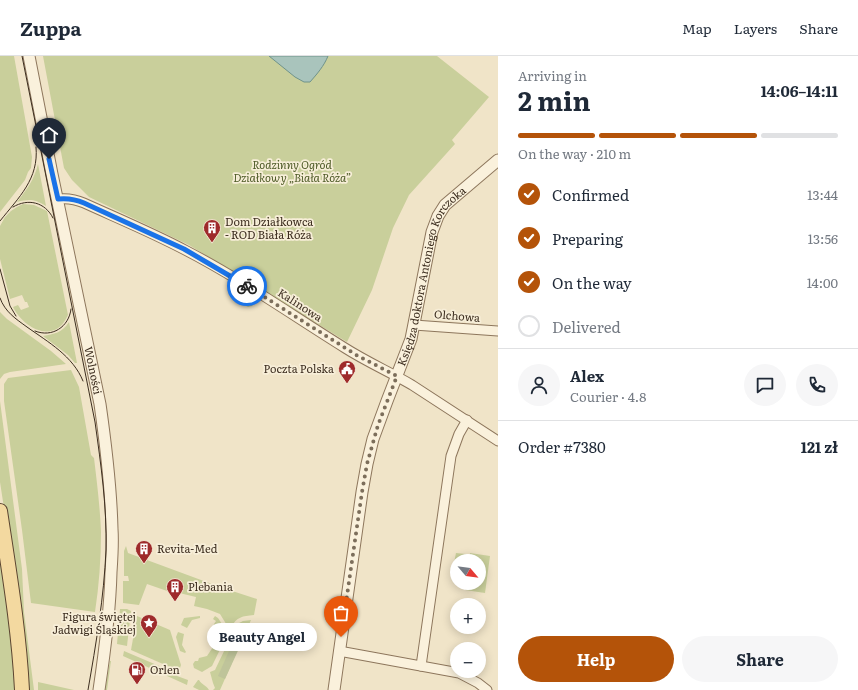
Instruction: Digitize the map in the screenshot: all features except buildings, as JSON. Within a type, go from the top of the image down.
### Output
[{"type":"main road","points":[[0,511],[15,608],[22,690]]},
{"type":"street","name":"Wolności","points":[[29,56],[100,404],[105,442],[112,536],[110,604],[99,690]]},
{"type":"street","name":"Księdza doktora Antoniego Korczoka","points":[[334,690],[367,464],[378,425],[411,339],[432,232],[438,216],[445,205],[498,160]]},
{"type":"street","name":"Kalinowa","points":[[58,199],[74,199],[184,249],[263,296],[358,356],[397,376],[498,441]]},
{"type":"street","name":"Olchowa","points":[[414,325],[498,331]]},
{"type":"street","points":[[421,666],[451,456],[459,434],[467,420]]},
{"type":"street","points":[[340,651],[459,673],[478,683],[487,690]]},
{"type":"green space","points":[[0,56],[14,56],[32,157],[31,168],[25,180],[0,212]]},
{"type":"green space","name":"Rodzinny Ogród Działkowy „Biała Róża”","points":[[43,56],[437,56],[489,97],[452,140],[455,144],[409,195],[393,228],[372,290],[347,342],[189,245],[89,197],[72,180],[64,168]]},
{"type":"green space","points":[[38,164],[46,206],[32,200],[17,202],[30,184]]},
{"type":"green space","points":[[23,204],[34,205],[47,211],[68,315],[62,324],[55,330],[40,330],[24,322],[13,307],[18,305],[21,310],[29,307],[27,302],[25,302],[22,295],[10,299],[0,259],[0,226],[5,217],[11,211]]},
{"type":"green space","points":[[233,290],[254,303],[252,306],[248,307],[234,299]]},
{"type":"green space","points":[[0,312],[66,364],[10,372],[4,374],[0,379]]},
{"type":"green space","points":[[69,322],[77,363],[75,363],[68,355],[43,336],[61,331]]},
{"type":"green space","points":[[71,370],[79,387],[91,455],[94,458],[101,523],[99,582],[95,612],[31,603],[4,401],[4,384],[8,378]]},
{"type":"green space","points":[[0,401],[22,569],[24,612],[34,690],[25,690],[15,580],[0,482]]},
{"type":"green space","points":[[0,535],[17,690],[0,690]]},
{"type":"green space","points":[[126,546],[128,553],[257,599],[254,615],[240,618],[235,621],[231,627],[228,627],[220,614],[194,606],[196,597],[170,592],[147,584],[139,605],[123,603],[123,581],[129,581],[128,576],[124,576],[124,551]]},
{"type":"green space","points":[[486,555],[490,556],[486,586]]},
{"type":"green space","points":[[465,590],[485,590],[485,593]]},
{"type":"green space","points":[[120,609],[127,609],[131,611],[127,646],[117,644]]},
{"type":"green space","points":[[137,616],[170,630],[181,665],[179,671],[131,650]]},
{"type":"green space","points":[[200,616],[200,618],[192,620],[187,628],[181,625],[184,618]]},
{"type":"green space","points":[[215,616],[228,633],[212,666],[202,672],[194,668],[193,664],[195,661],[198,661],[199,658],[207,656],[213,647],[217,648],[219,644],[215,641],[217,632],[214,624],[216,621],[213,619]]},
{"type":"green space","points":[[251,620],[220,690],[213,690],[215,688],[210,672],[215,670],[237,624],[243,621]]},
{"type":"green space","points":[[239,628],[247,631],[225,679],[218,676]]},
{"type":"green space","points":[[178,632],[184,634],[182,645],[186,652],[185,653],[180,651],[176,637]]},
{"type":"green space","points":[[124,651],[178,674],[177,676],[188,680],[187,685],[123,656]]},
{"type":"green space","points":[[110,661],[107,690],[105,690]]},
{"type":"green space","points":[[198,680],[209,690],[199,690],[193,687]]},
{"type":"green space","points":[[38,682],[74,690],[38,690]]},
{"type":"water","points":[[269,56],[328,56],[318,73],[310,82],[304,82],[295,77]]},
{"type":"tram line","points":[[22,56],[95,422],[103,486],[106,518],[105,568],[99,620],[88,690]]},
{"type":"tram line","points":[[0,221],[21,195],[31,178],[36,158],[36,147]]},
{"type":"tram line","points":[[13,207],[24,203],[36,203],[45,208],[53,218]]},
{"type":"tram line","points":[[0,269],[10,306],[16,316]]},
{"type":"tram line","points":[[0,298],[11,315],[59,350],[73,364],[83,381]]},
{"type":"tram line","points":[[35,331],[48,333],[59,329],[67,321],[71,309]]},
{"type":"way so far","points":[[247,286],[358,356],[397,376],[373,439],[367,464],[341,637]]},
{"type":"place","name":"Dom Działkowca - ROD Biała Róża","points":[[212,243]]},
{"type":"place","name":"Poczta Polska","points":[[347,384]]},
{"type":"place","name":"Revita-Med","points":[[144,564]]},
{"type":"place","name":"Plebania","points":[[175,602]]},
{"type":"place","name":"Beauty Angel","points":[[341,637]]},
{"type":"place","name":"Figura świętej Jadwigi Śląskiej","points":[[149,638]]},
{"type":"place","name":"Orlen","points":[[137,685]]},
{"type":"route","points":[[49,159],[58,199],[74,199],[176,245],[247,286]]}]
